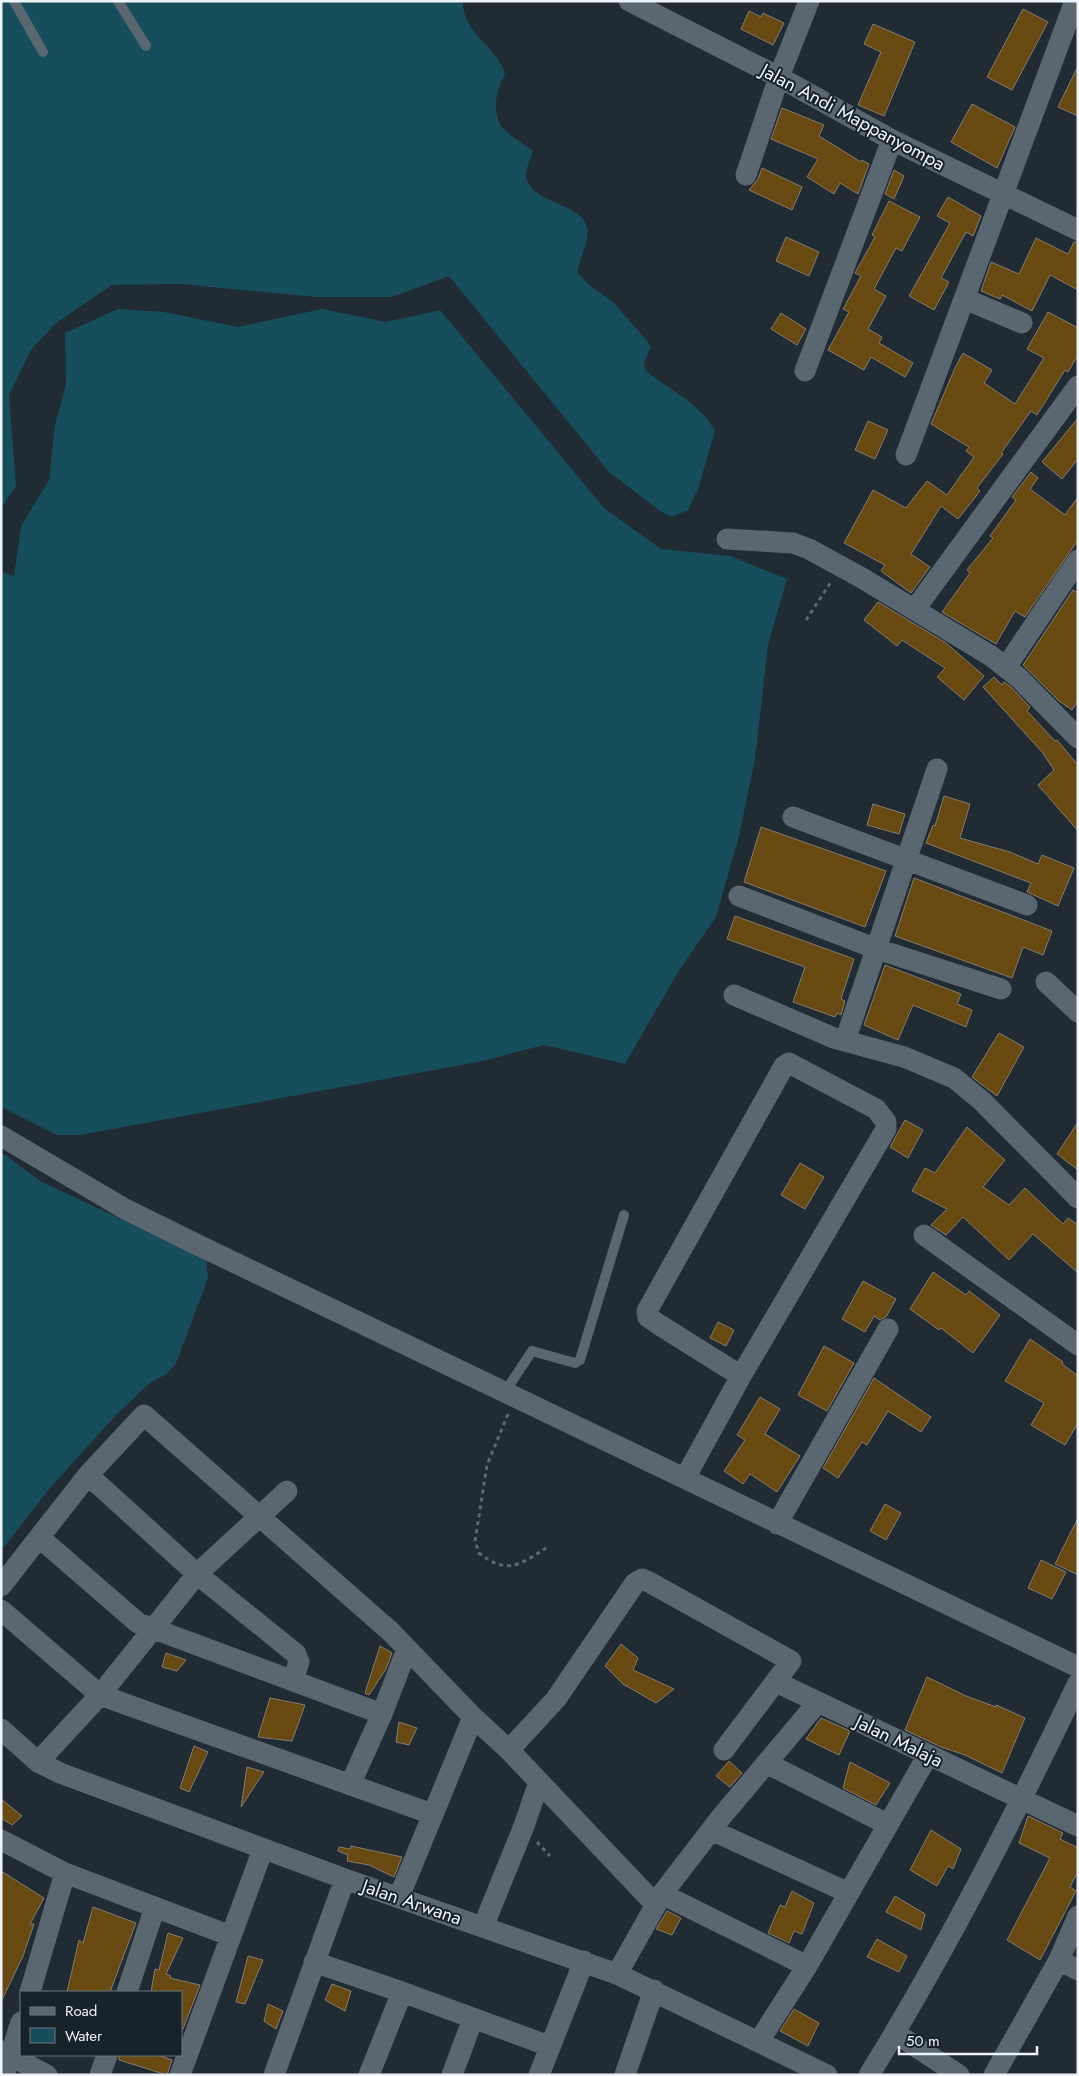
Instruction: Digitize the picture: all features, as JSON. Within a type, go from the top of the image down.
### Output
[{"type":"street","name":"Jalan Andi Mappanyompa","points":[[630,1],[779,77],[892,140],[1078,230]]},
{"type":"street","points":[[746,175],[779,77],[809,1]]},
{"type":"street","points":[[906,455],[1004,195],[1074,1]]},
{"type":"street","points":[[805,371],[892,140]]},
{"type":"street","points":[[965,299],[1022,323]]},
{"type":"street","points":[[915,609],[1078,386]]},
{"type":"street","points":[[727,539],[793,543],[841,566],[915,609],[1006,667],[1078,738]]},
{"type":"street","points":[[1006,667],[1078,560]]},
{"type":"street","points":[[845,1041],[938,769]]},
{"type":"street","points":[[793,818],[1027,905]]},
{"type":"street","points":[[739,896],[877,949],[1001,989]]},
{"type":"street","points":[[1046,982],[1078,1012]]},
{"type":"street","points":[[734,995],[845,1041],[904,1058],[954,1078],[982,1101],[1078,1198]]},
{"type":"street","points":[[686,1478],[741,1376],[886,1129],[886,1122],[876,1109],[789,1063],[784,1066],[647,1313],[658,1324],[741,1376]]},
{"type":"street","points":[[1,1136],[125,1209],[1078,1667]]},
{"type":"street","points":[[924,1235],[1078,1344]]},
{"type":"street","points":[[777,1524],[888,1329]]},
{"type":"street","points":[[1,1586],[88,1475],[144,1415],[408,1649],[473,1717],[509,1750],[539,1782],[659,1899],[807,1966]]},
{"type":"street","points":[[88,1475],[197,1574],[296,1654],[299,1662],[293,1680]]},
{"type":"street","points":[[38,1762],[100,1695],[197,1574],[287,1491]]},
{"type":"street","points":[[40,1538],[131,1617],[153,1629],[382,1714]]},
{"type":"street","points":[[509,1750],[547,1710],[636,1583],[642,1579],[790,1659],[791,1663],[724,1750]]},
{"type":"street","points":[[1,1610],[100,1695],[432,1814]]},
{"type":"street","points":[[350,1785],[382,1714],[408,1649]]},
{"type":"street","name":"Jalan Malaja","points":[[776,1682],[1078,1826]]},
{"type":"street","points":[[869,2075],[946,1943],[1022,1799],[1078,1683]]},
{"type":"street","points":[[617,1974],[659,1899],[711,1830],[818,1702]]},
{"type":"street","points":[[399,1897],[473,1717]]},
{"type":"street","name":"Jalan Arwana","points":[[1,1729],[38,1762],[345,1880],[483,1926],[617,1974],[654,1990],[827,2075]]},
{"type":"street","points":[[759,2041],[807,1966],[928,1755]]},
{"type":"street","points":[[768,1764],[887,1824]]},
{"type":"street","points":[[483,1926],[524,1826],[539,1782]]},
{"type":"street","points":[[711,1830],[849,1893]]},
{"type":"street","points":[[1,1840],[65,1873],[230,1936]]},
{"type":"street","points":[[180,2075],[263,1849]]},
{"type":"street","points":[[30,1991],[65,1873]]},
{"type":"street","points":[[274,2075],[345,1880]]},
{"type":"street","points":[[127,1991],[155,1907]]},
{"type":"street","points":[[994,2075],[1068,1965],[1078,1916]]},
{"type":"street","points":[[539,2075],[584,1961]]},
{"type":"street","points":[[314,1962],[549,2046]]},
{"type":"street","points":[[625,2075],[654,1990]]},
{"type":"street","points":[[368,2075],[402,1992]]},
{"type":"street","points":[[452,2075],[473,2019]]},
{"type":"street","points":[[4,2075],[6,2053],[20,2024]]},
{"type":"street","points":[[895,2033],[959,2075]]},
{"type":"street","points":[[6,2053],[47,2075]]},
{"type":"street","points":[[100,2075],[107,2056]]},
{"type":"lane","points":[[14,1],[43,52]]},
{"type":"lane","points":[[118,1],[146,46]]},
{"type":"lane","points":[[510,1395],[533,1350],[574,1363],[580,1360],[624,1215]]},
{"type":"path","points":[[806,620],[841,566]]},
{"type":"path","points":[[510,1395],[487,1465],[475,1541],[479,1553],[505,1567],[515,1566],[546,1548]]},
{"type":"water","points":[[1,1],[463,1],[464,12],[473,31],[501,64],[505,74],[496,100],[499,121],[504,130],[533,151],[526,174],[529,186],[545,198],[575,212],[583,219],[587,227],[586,244],[577,272],[589,285],[613,302],[648,342],[651,347],[644,362],[645,370],[693,405],[709,421],[715,431],[698,489],[688,510],[672,517],[660,511],[609,472],[449,276],[392,297],[316,297],[179,284],[112,285],[56,323],[31,350],[9,395],[16,486],[1,508]]},
{"type":"water","points":[[118,309],[164,312],[238,327],[322,309],[386,322],[440,310],[604,508],[661,549],[730,556],[787,579],[768,645],[755,759],[739,836],[716,917],[678,972],[625,1064],[544,1045],[478,1062],[80,1135],[57,1135],[1,1107],[1,572],[14,576],[21,526],[49,480],[55,425],[66,384],[65,333]]},
{"type":"water","points":[[1,1152],[42,1182],[206,1259],[208,1278],[176,1363],[167,1374],[151,1382],[117,1414],[50,1488],[1,1551]]},
{"type":"building","points":[[1023,9],[1048,22],[1012,90],[987,77]]},
{"type":"building","points":[[749,11],[761,17],[763,13],[784,23],[773,45],[741,29]]},
{"type":"building","points":[[873,24],[915,42],[884,116],[858,105],[881,52],[864,44]]},
{"type":"building","points":[[1078,66],[1078,116],[1058,107]]},
{"type":"building","points":[[972,104],[1015,127],[997,168],[951,142]]},
{"type":"building","points":[[782,108],[824,125],[819,136],[861,162],[862,160],[869,164],[858,194],[840,183],[834,194],[807,177],[818,159],[771,139]]},
{"type":"building","points":[[762,168],[802,187],[792,210],[749,190],[758,179]]},
{"type":"building","points":[[894,170],[904,176],[894,199],[885,194]]},
{"type":"building","points":[[948,197],[981,216],[973,236],[966,232],[941,278],[949,282],[934,310],[909,296],[950,223],[937,216]]},
{"type":"building","points":[[889,201],[920,217],[902,251],[896,248],[874,289],[886,296],[868,329],[882,337],[879,343],[913,363],[905,377],[871,357],[864,370],[828,350],[849,312],[843,309],[861,276],[855,273],[875,237],[872,235]]},
{"type":"building","points":[[786,237],[819,252],[809,276],[776,261]]},
{"type":"building","points":[[1036,238],[1068,254],[1074,242],[1078,242],[1078,290],[1050,275],[1032,311],[1002,295],[1000,299],[981,291],[991,262],[1019,274]]},
{"type":"building","points":[[1048,312],[1078,328],[1078,355],[1068,372],[1065,370],[1037,415],[1031,411],[1001,453],[1003,454],[977,488],[980,491],[958,519],[941,506],[911,554],[930,567],[911,593],[881,571],[885,565],[844,543],[873,490],[906,508],[927,481],[947,495],[974,457],[966,451],[969,447],[931,424],[963,353],[992,370],[984,383],[1015,404],[1044,358],[1027,349]]},
{"type":"building","points":[[781,313],[806,329],[797,345],[771,329]]},
{"type":"building","points":[[1078,418],[1078,459],[1062,479],[1042,462]]},
{"type":"building","points":[[868,421],[888,430],[875,459],[855,450]]},
{"type":"building","points":[[1031,472],[1038,478],[1030,489],[1065,515],[1078,497],[1078,540],[1025,617],[1015,611],[996,644],[942,612],[970,573],[967,570],[993,538],[990,536],[1016,500],[1012,497]]},
{"type":"building","points":[[1073,590],[1078,593],[1078,700],[1072,710],[1059,701],[1023,665]]},
{"type":"building","points":[[878,602],[946,643],[984,676],[964,700],[937,677],[945,668],[902,640],[897,646],[864,620]]},
{"type":"building","points":[[994,677],[1002,685],[1004,682],[1011,687],[1030,707],[1027,711],[1055,741],[1057,740],[1078,765],[1078,831],[1038,785],[1054,770],[1042,752],[983,687]]},
{"type":"building","points":[[944,796],[970,804],[960,838],[1010,852],[1038,864],[1042,855],[1074,868],[1058,906],[1027,892],[1031,883],[926,843],[933,825],[935,826]]},
{"type":"building","points":[[873,804],[905,814],[899,834],[867,825]]},
{"type":"building","points":[[761,827],[886,871],[865,927],[744,882]]},
{"type":"building","points":[[914,878],[1052,931],[1043,955],[1023,947],[1012,978],[895,936]]},
{"type":"building","points":[[735,916],[854,959],[841,999],[845,1001],[841,1015],[837,1013],[835,1017],[793,1002],[805,967],[727,939]]},
{"type":"building","points":[[885,965],[961,994],[957,1004],[972,1010],[966,1027],[913,1005],[898,1040],[864,1025]]},
{"type":"building","points":[[999,1033],[1024,1047],[997,1096],[972,1077]]},
{"type":"building","points":[[905,1120],[923,1130],[908,1158],[890,1147]]},
{"type":"building","points":[[1078,1122],[1078,1170],[1057,1154]]},
{"type":"building","points":[[967,1127],[1005,1160],[983,1187],[1009,1205],[1025,1188],[1063,1224],[1068,1218],[1078,1225],[1078,1273],[1033,1234],[1009,1260],[963,1217],[946,1235],[931,1225],[947,1209],[912,1191],[925,1168],[935,1173]]},
{"type":"building","points":[[800,1163],[824,1177],[805,1209],[781,1195]]},
{"type":"building","points":[[933,1272],[966,1295],[969,1291],[1000,1315],[973,1353],[941,1328],[939,1330],[910,1309]]},
{"type":"building","points":[[863,1281],[896,1299],[886,1317],[880,1320],[874,1316],[865,1332],[842,1319]]},
{"type":"building","points":[[718,1322],[734,1330],[726,1346],[710,1338]]},
{"type":"building","points":[[1030,1339],[1063,1362],[1062,1364],[1078,1376],[1078,1423],[1065,1445],[1031,1425],[1044,1403],[1005,1381]]},
{"type":"building","points":[[824,1346],[854,1363],[827,1411],[798,1395]]},
{"type":"building","points":[[874,1378],[931,1417],[921,1432],[888,1411],[867,1445],[862,1442],[838,1478],[823,1468]]},
{"type":"building","points":[[760,1397],[780,1409],[765,1434],[800,1456],[777,1492],[750,1474],[743,1484],[724,1471],[745,1440],[737,1435]]},
{"type":"building","points":[[885,1504],[901,1513],[886,1540],[870,1531]]},
{"type":"building","points":[[1078,1518],[1078,1575],[1055,1564]]},
{"type":"building","points":[[1041,1560],[1066,1572],[1052,1599],[1028,1588]]},
{"type":"building","points":[[621,1644],[638,1658],[633,1670],[674,1689],[656,1703],[623,1684],[605,1666]]},
{"type":"building","points":[[380,1646],[392,1653],[386,1669],[369,1695],[365,1693]]},
{"type":"building","points":[[166,1653],[186,1660],[177,1671],[162,1667]]},
{"type":"building","points":[[927,1677],[966,1696],[996,1707],[996,1705],[1025,1718],[1002,1773],[905,1730]]},
{"type":"building","points":[[270,1698],[305,1705],[292,1741],[258,1737]]},
{"type":"building","points":[[821,1718],[850,1731],[839,1755],[806,1739]]},
{"type":"building","points":[[399,1722],[417,1728],[409,1745],[396,1742]]},
{"type":"building","points":[[194,1746],[208,1752],[189,1792],[180,1788]]},
{"type":"building","points":[[729,1761],[742,1773],[730,1787],[716,1776]]},
{"type":"building","points":[[850,1762],[890,1783],[876,1805],[843,1788]]},
{"type":"building","points":[[247,1767],[264,1772],[241,1807]]},
{"type":"building","points":[[1,1799],[22,1816],[12,1825],[1,1818]]},
{"type":"building","points":[[1028,1816],[1063,1833],[1060,1839],[1078,1848],[1078,1871],[1070,1887],[1076,1891],[1040,1960],[1007,1940],[1050,1858],[1019,1843]]},
{"type":"building","points":[[931,1830],[961,1849],[953,1869],[948,1866],[937,1886],[910,1870]]},
{"type":"building","points":[[351,1846],[402,1857],[394,1877],[369,1865],[347,1861],[348,1855],[338,1851],[339,1847],[350,1849]]},
{"type":"building","points":[[1,1871],[44,1898],[30,1924],[34,1924],[23,1956],[1,2002]]},
{"type":"building","points":[[792,1891],[814,1903],[802,1934],[794,1931],[789,1943],[768,1933],[780,1905],[785,1907]]},
{"type":"building","points":[[895,1896],[925,1914],[921,1930],[886,1912]]},
{"type":"building","points":[[93,1907],[136,1923],[110,1991],[67,1991],[79,1940],[83,1943]]},
{"type":"building","points":[[667,1911],[681,1918],[672,1935],[656,1929]]},
{"type":"building","points":[[168,1933],[183,1938],[166,1974],[171,1976],[170,1978],[200,1985],[183,2029],[182,1991],[151,1991],[155,1969],[159,1970]]},
{"type":"building","points":[[877,1939],[907,1956],[899,1972],[867,1957]]},
{"type":"building","points":[[248,1956],[263,1960],[245,2004],[236,2002]]},
{"type":"building","points":[[332,1984],[351,1991],[345,2011],[325,2000]]},
{"type":"building","points":[[268,2004],[283,2011],[276,2029],[264,2021]]},
{"type":"building","points":[[794,2009],[819,2023],[808,2046],[780,2031]]},
{"type":"building","points":[[119,2056],[161,2056],[172,2060],[167,2075],[119,2060]]}]
